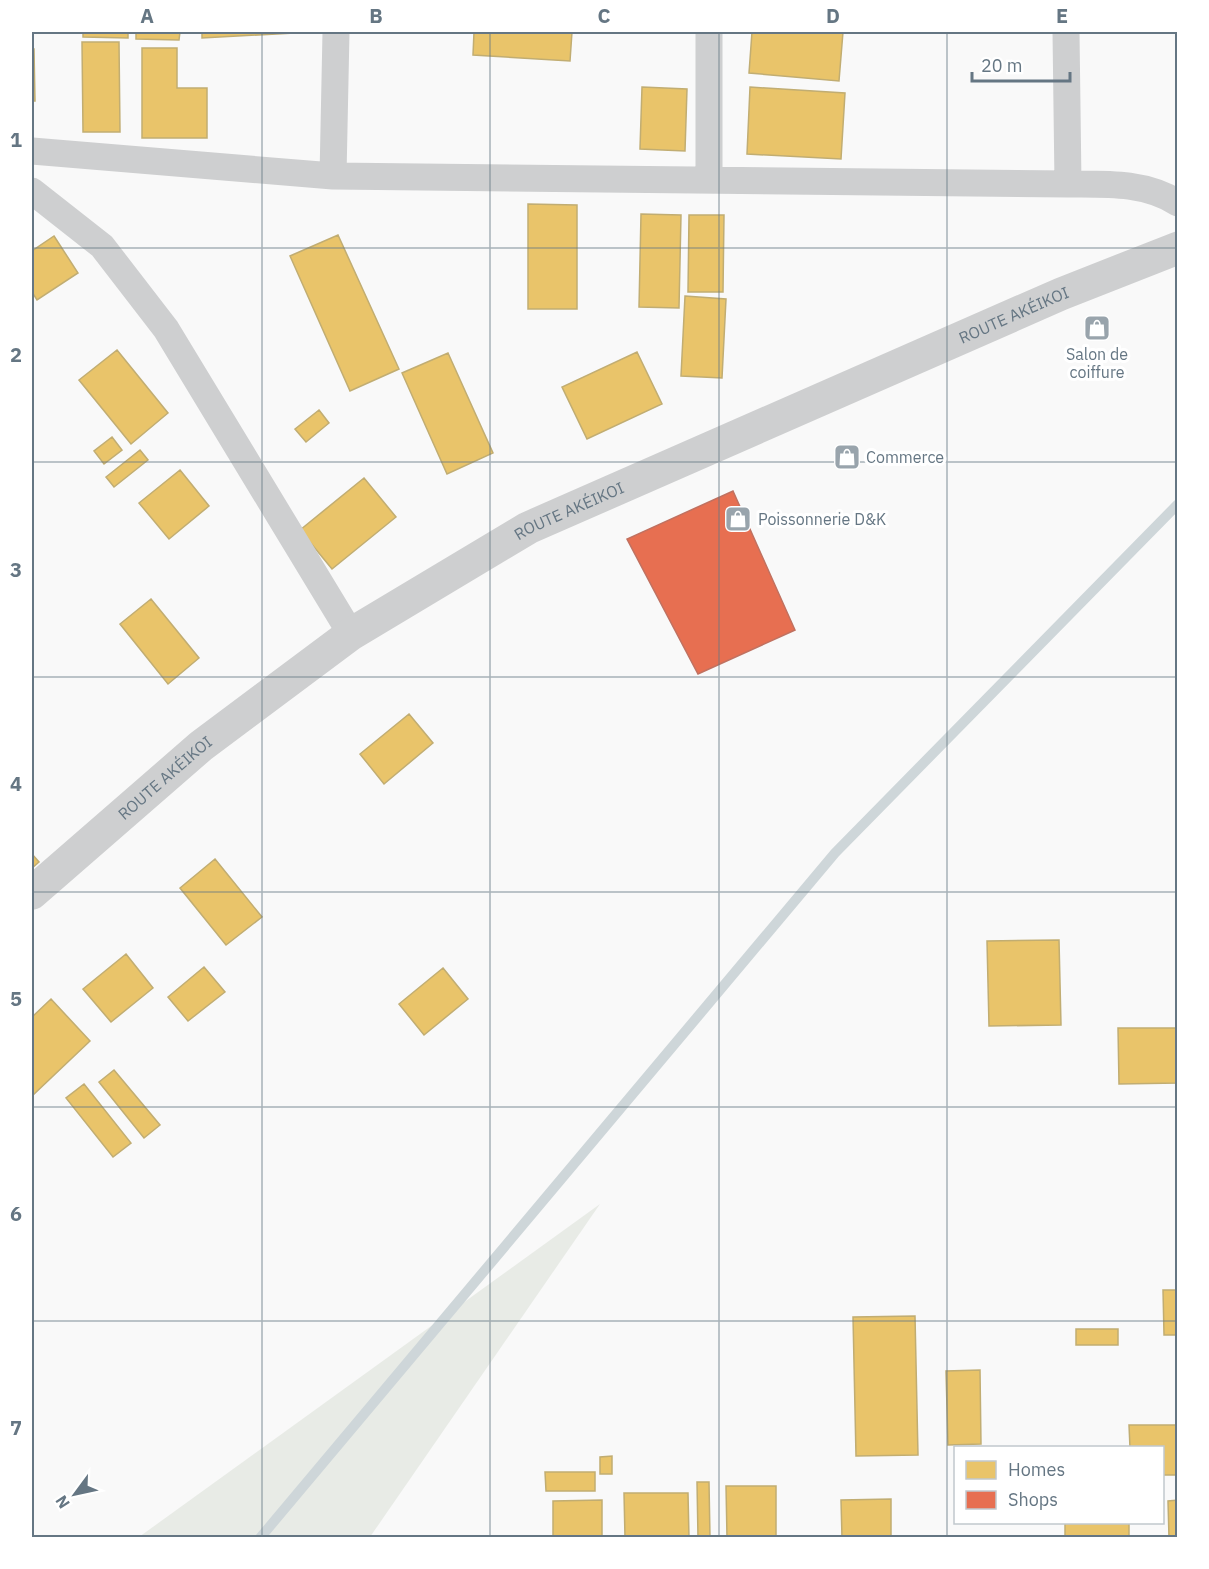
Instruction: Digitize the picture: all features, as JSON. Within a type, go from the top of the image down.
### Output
[{"type":"street","points":[[333,176],[336,32]]},
{"type":"street","points":[[709,32],[709,180]]},
{"type":"street","points":[[1066,32],[1068,184]]},
{"type":"street","points":[[32,151],[333,176],[1123,185],[1162,193],[1178,203]]},
{"type":"street","points":[[32,191],[102,246],[166,329],[351,634]]},
{"type":"street","name":"ROUTE AKÉIKOI","points":[[32,893],[201,746],[351,634],[528,528],[1061,294],[1178,248]]},
{"type":"shaded area","points":[[600,1204],[370,1537],[139,1537]]},
{"type":"building: Homes","points":[[83,32],[128,32],[128,38],[83,37]]},
{"type":"building: Homes","points":[[136,32],[180,32],[179,40],[136,39]]},
{"type":"building: Homes","points":[[202,32],[294,32],[294,33],[202,38]]},
{"type":"building: Homes","points":[[474,32],[572,32],[570,61],[473,55]]},
{"type":"building: Homes","points":[[752,32],[843,32],[839,81],[749,73]]},
{"type":"building: Homes","points":[[82,42],[119,42],[120,132],[83,132]]},
{"type":"building: Homes","points":[[142,48],[177,48],[177,88],[207,88],[207,138],[142,138]]},
{"type":"building: Homes","points":[[32,49],[34,49],[35,101],[32,101]]},
{"type":"building: Homes","points":[[642,87],[687,89],[685,151],[640,149]]},
{"type":"building: Homes","points":[[750,87],[845,93],[841,159],[747,154]]},
{"type":"building: Homes","points":[[528,204],[577,205],[577,309],[528,309]]},
{"type":"building: Homes","points":[[641,214],[681,215],[679,308],[639,307]]},
{"type":"building: Homes","points":[[689,215],[724,215],[723,292],[688,292]]},
{"type":"building: Homes","points":[[338,235],[399,369],[350,391],[290,256]]},
{"type":"building: Homes","points":[[54,236],[78,273],[37,300],[32,292],[32,251]]},
{"type":"building: Homes","points":[[685,296],[726,299],[722,378],[681,376]]},
{"type":"building: Homes","points":[[117,350],[168,413],[131,444],[79,380]]},
{"type":"building: Homes","points":[[637,352],[662,404],[587,439],[562,387]]},
{"type":"building: Homes","points":[[448,353],[493,453],[447,474],[402,373]]},
{"type":"building: Homes","points":[[319,410],[329,423],[306,442],[295,429]]},
{"type":"building: Homes","points":[[112,437],[122,450],[104,464],[94,451]]},
{"type":"building: Homes","points":[[140,450],[148,460],[114,487],[106,477]]},
{"type":"building: Homes","points":[[180,470],[209,506],[169,539],[139,503]]},
{"type":"building: Homes","points":[[364,478],[396,517],[332,569],[300,530]]},
{"type":"building: Homes","points":[[151,599],[199,658],[168,684],[120,624]]},
{"type":"building: Homes","points":[[409,714],[433,743],[384,784],[360,754]]},
{"type":"building: Homes","points":[[32,854],[39,862],[32,868]]},
{"type":"building: Homes","points":[[215,859],[262,917],[226,945],[180,888]]},
{"type":"building: Homes","points":[[1059,940],[1061,1025],[989,1026],[987,941]]},
{"type":"building: Homes","points":[[126,954],[153,988],[111,1022],[83,989]]},
{"type":"building: Homes","points":[[204,967],[225,992],[188,1021],[168,997]]},
{"type":"building: Homes","points":[[443,968],[468,999],[424,1035],[399,1004]]},
{"type":"building: Homes","points":[[51,999],[90,1041],[32,1096],[32,1017]]},
{"type":"building: Homes","points":[[1118,1028],[1178,1028],[1178,1083],[1119,1084]]},
{"type":"building: Homes","points":[[114,1070],[160,1125],[144,1138],[99,1082]]},
{"type":"building: Homes","points":[[84,1084],[131,1143],[113,1157],[66,1098]]},
{"type":"building: Homes","points":[[1163,1290],[1178,1290],[1178,1335],[1164,1335]]},
{"type":"building: Homes","points":[[915,1316],[918,1455],[856,1456],[853,1317]]},
{"type":"building: Homes","points":[[1076,1329],[1118,1329],[1118,1345],[1076,1345]]},
{"type":"building: Homes","points":[[980,1370],[981,1444],[948,1445],[946,1371]]},
{"type":"building: Homes","points":[[1129,1425],[1178,1425],[1178,1475],[1164,1475],[1164,1446],[1130,1446]]},
{"type":"building: Homes","points":[[612,1456],[612,1474],[600,1474],[600,1457]]},
{"type":"building: Homes","points":[[545,1472],[595,1472],[595,1491],[546,1491]]},
{"type":"building: Homes","points":[[697,1482],[709,1482],[710,1538],[698,1538]]},
{"type":"building: Homes","points":[[726,1486],[776,1486],[776,1538],[727,1538]]},
{"type":"building: Homes","points":[[624,1493],[688,1493],[689,1538],[625,1538]]},
{"type":"building: Homes","points":[[891,1499],[891,1538],[842,1538],[841,1500]]},
{"type":"building: Homes","points":[[602,1500],[602,1538],[553,1538],[553,1501]]},
{"type":"building: Homes","points":[[1178,1500],[1178,1538],[1169,1538],[1168,1501]]},
{"type":"building: Homes","points":[[1065,1524],[1129,1524],[1129,1538],[1065,1538]]},
{"type":"building: Shops","points":[[733,491],[795,630],[698,674],[627,539]]},
{"type":"waterway","points":[[260,1538],[835,853],[1178,504]]},
{"type":"place","name":"Salon de coiffure","points":[[1097,328]]},
{"type":"place","name":"Commerce","points":[[847,457]]},
{"type":"place","name":"Poissonnerie D&K","points":[[738,519]]}]
